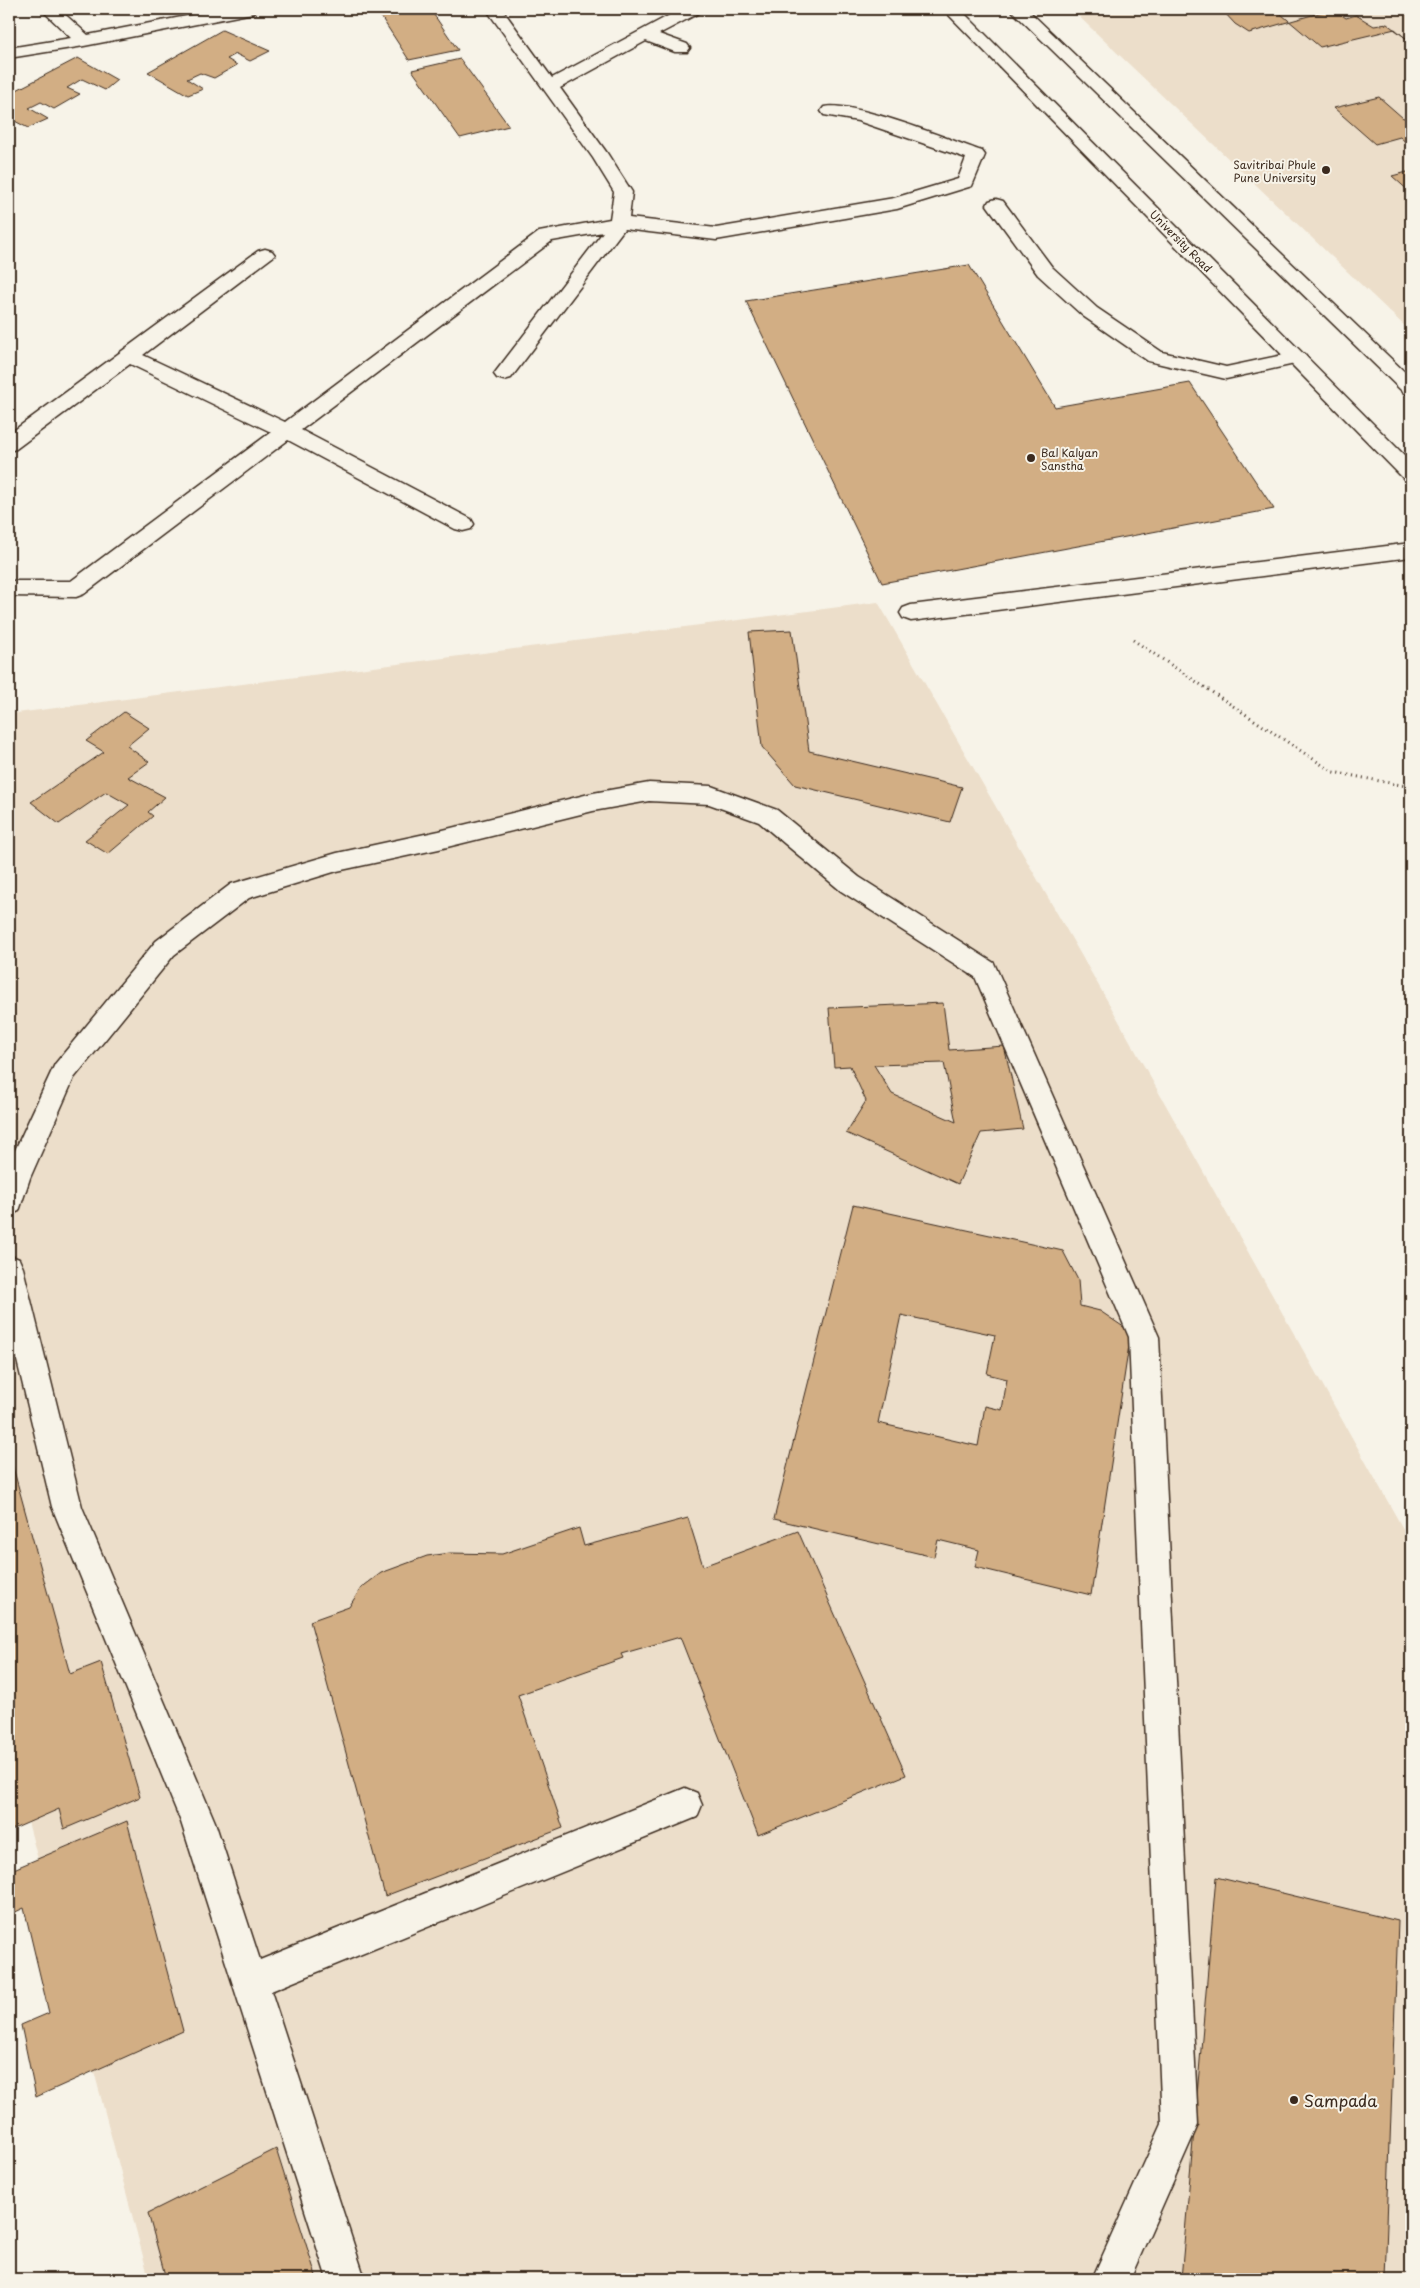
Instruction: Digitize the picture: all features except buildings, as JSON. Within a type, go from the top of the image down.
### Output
[{"type":"main road","points":[[49,9],[84,41]]},
{"type":"main road","points":[[9,52],[84,41],[248,9]]},
{"type":"main road","points":[[494,9],[601,157],[623,192],[619,223],[504,374]]},
{"type":"main road","points":[[550,86],[692,9]]},
{"type":"main road","name":"University Road","points":[[951,9],[1411,474]]},
{"type":"main road","points":[[1018,9],[1411,389]]},
{"type":"main road","points":[[644,35],[682,48]]},
{"type":"main road","points":[[9,589],[76,589],[546,236],[619,223],[716,234],[897,203],[966,182],[976,155],[861,116],[830,111]]},
{"type":"main road","points":[[996,205],[1045,272],[1090,312],[1155,357],[1226,373],[1297,358]]},
{"type":"main road","points":[[9,444],[265,255]]},
{"type":"main road","points":[[128,355],[286,431],[463,524]]},
{"type":"main road","points":[[911,613],[1411,550]]},
{"type":"main road","points":[[9,1203],[16,1178],[64,1072],[165,948],[240,891],[337,862],[457,836],[592,802],[649,792],[711,795],[768,816],[850,884],[985,970],[1144,1337],[1180,2125],[1112,2279]]},
{"type":"main road","points":[[9,1268],[67,1507],[198,1822],[346,2279]]},
{"type":"main road","points":[[250,1982],[685,1805]]},
{"type":"path","points":[[1133,640],[1333,772],[1411,787]]},
{"type":"shaded area","name":"Savitribai Phule Pune University","points":[[1071,9],[1411,9],[1411,332]]},
{"type":"shaded area","points":[[878,602],[1111,1007],[1411,1543],[1411,2279],[149,2279],[9,1750],[9,714]]},
{"type":"place","name":"Savitribai Phule Pune University","points":[[1326,170]]},
{"type":"place","name":"Bal Kalyan Sanstha","points":[[1031,458]]},
{"type":"place","name":"Sampada","points":[[1294,2100]]}]
